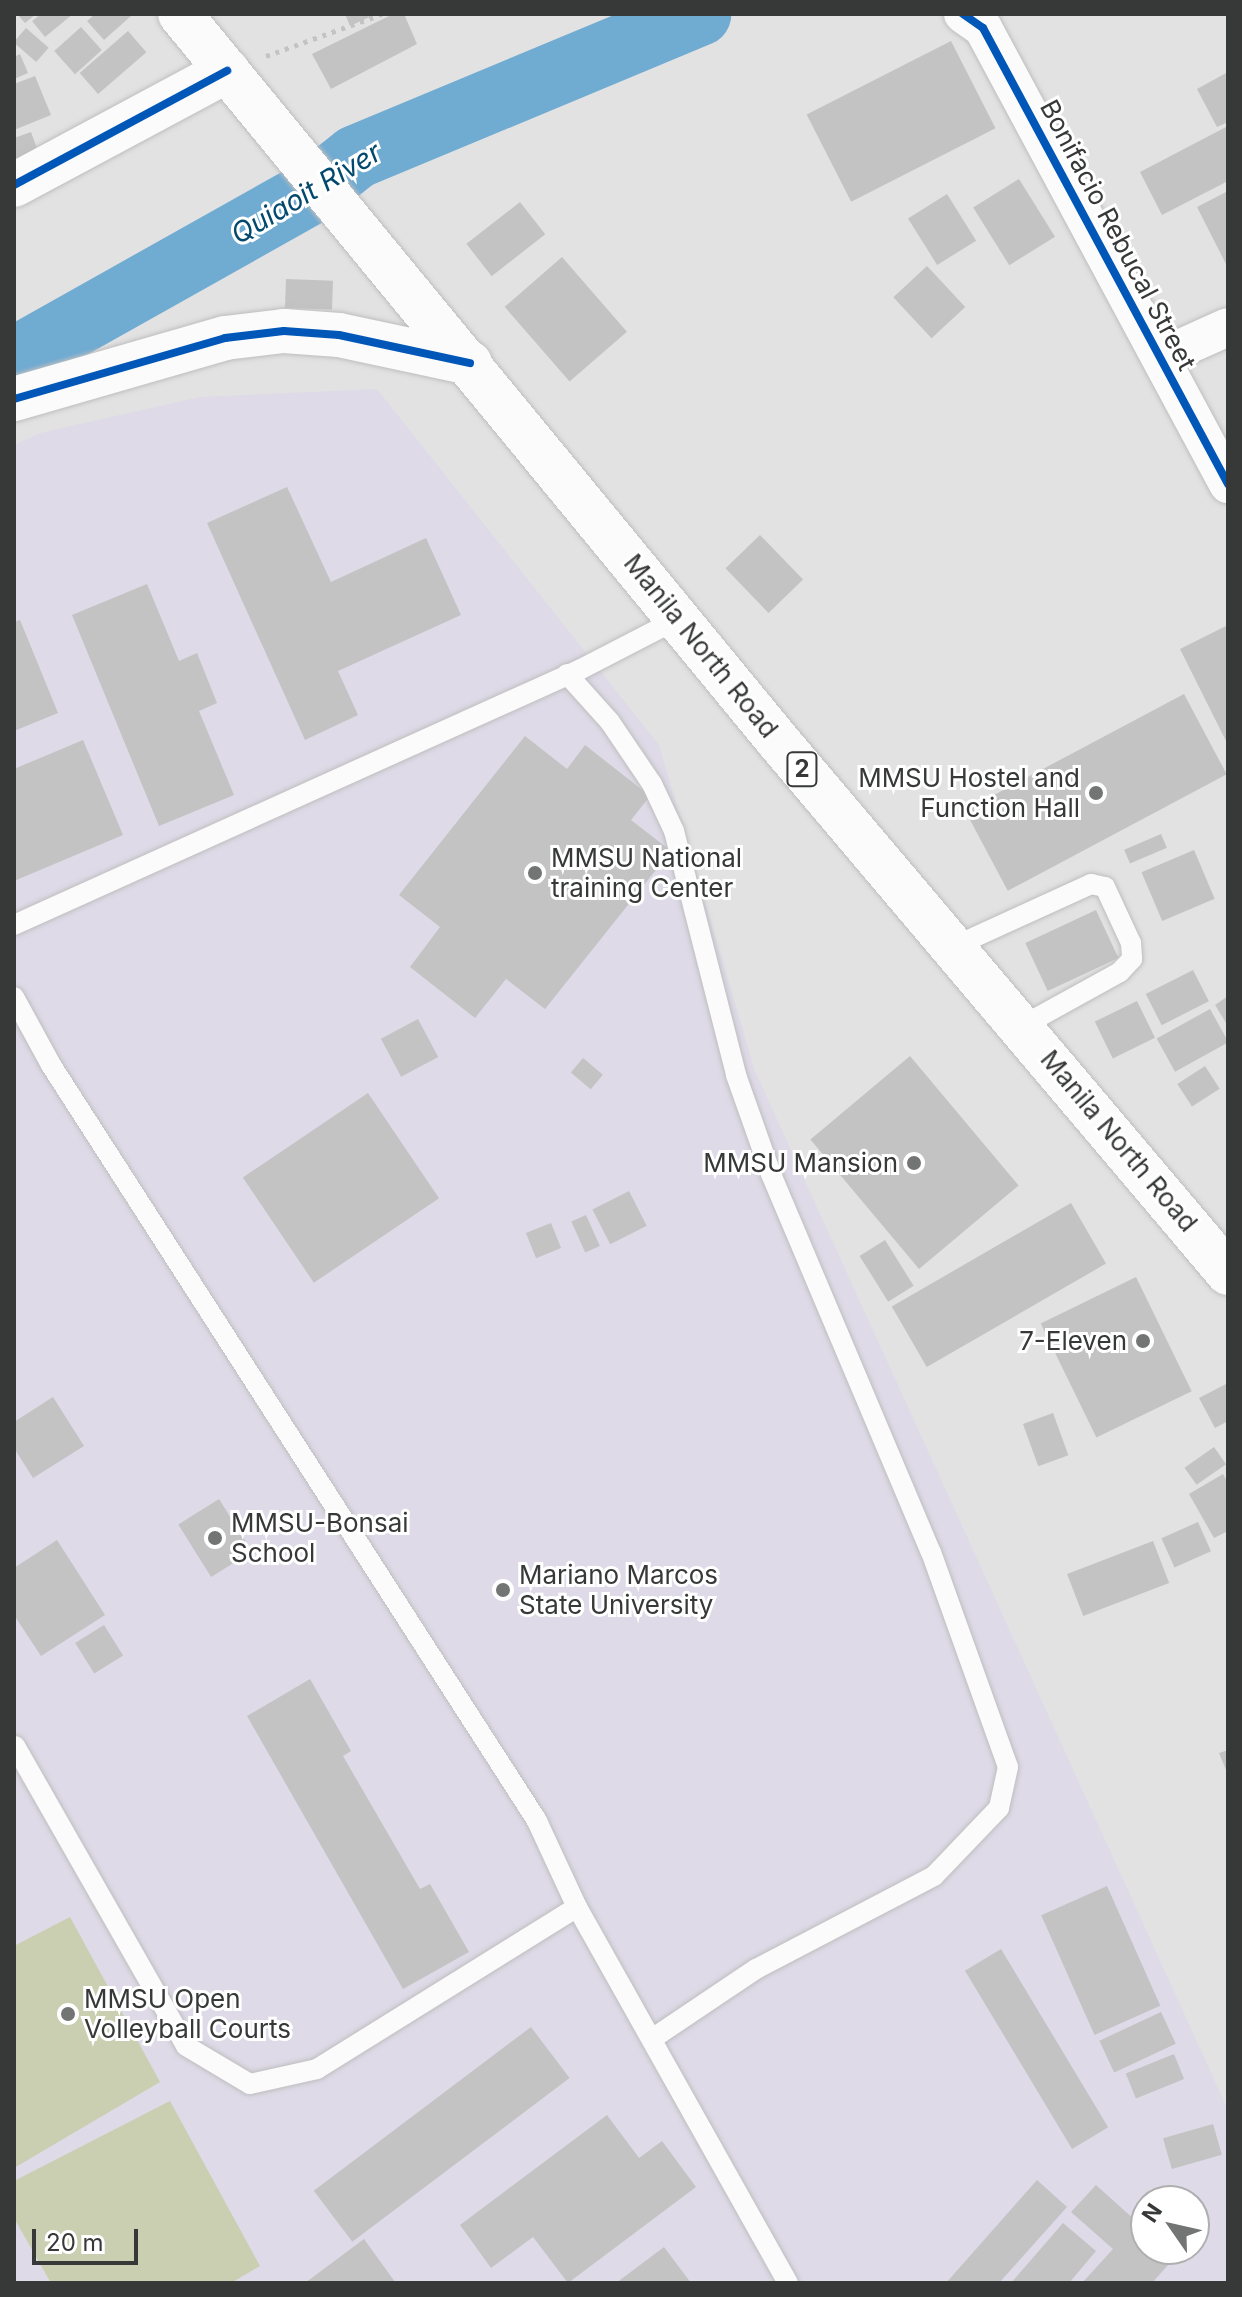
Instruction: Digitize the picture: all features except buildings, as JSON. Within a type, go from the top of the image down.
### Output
[{"type":"main road","name":"Manila North Road","points":[[180,14],[678,619],[1228,1273]]},
{"type":"main road","points":[[14,185],[227,71]]},
{"type":"main road","points":[[14,399],[225,338],[284,331],[339,335],[470,363]]},
{"type":"street","name":"Bonifacio Rebucal Street","points":[[963,14],[983,28],[1228,484]]},
{"type":"street","points":[[1161,357],[1228,327]]},
{"type":"lane","points":[[14,925],[567,674],[678,619]]},
{"type":"lane","points":[[567,674],[610,722],[652,784],[674,831],[751,1117],[931,1552],[1008,1767],[999,1808],[934,1876],[756,1969],[652,2039]]},
{"type":"lane","points":[[953,947],[1091,884],[1105,887],[1131,943],[1132,959],[1120,972],[1022,1026]]},
{"type":"lane","points":[[14,997],[51,1065],[537,1821],[577,1907],[788,2283]]},
{"type":"lane","points":[[15,1746],[186,2046],[250,2084],[317,2069],[577,1907]]},
{"type":"path","points":[[227,71],[382,14]]},
{"type":"shaded area","name":"Mariano Marcos State University","points":[[377,389],[659,745],[755,1071],[1228,2110],[1228,2283],[14,2283],[14,445],[40,433],[200,397]]},
{"type":"green space","name":"MMSU Open Volleyball Courts","points":[[70,1917],[160,2082],[14,2168],[14,1946]]},
{"type":"green space","points":[[170,2101],[260,2266],[231,2283],[51,2283],[14,2218],[14,2181]]},
{"type":"waterway","name":"Quiaoit River","points":[[14,359],[312,192],[356,157],[699,14]]},
{"type":"cycle path","points":[[963,14],[983,28],[1228,484]]},
{"type":"cycle path","points":[[14,185],[227,71]]},
{"type":"cycle path","points":[[14,399],[225,338],[284,331],[339,335],[470,363]]},
{"type":"place","name":"MMSU Hostel and Function Hall","points":[[1096,793]]},
{"type":"place","name":"MMSU National training Center","points":[[535,873]]},
{"type":"place","name":"MMSU Mansion","points":[[914,1163]]},
{"type":"place","name":"7-Eleven","points":[[1143,1341]]},
{"type":"place","name":"MMSU-Bonsai School","points":[[215,1538]]},
{"type":"place","name":"Mariano Marcos State University","points":[[503,1590]]},
{"type":"place","name":"MMSU Open Volleyball Courts","points":[[68,2014]]}]
